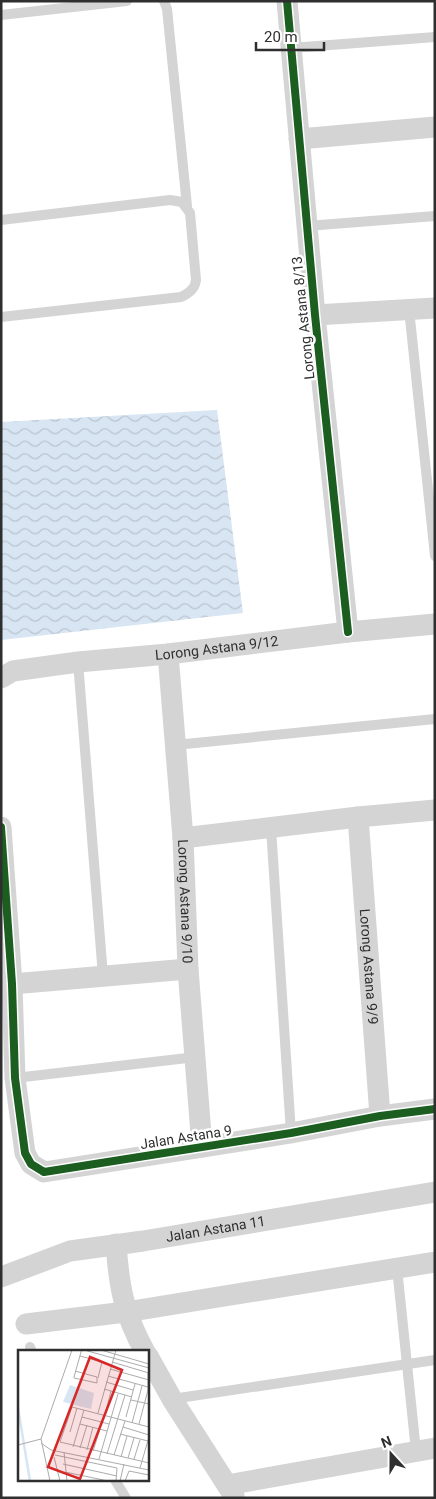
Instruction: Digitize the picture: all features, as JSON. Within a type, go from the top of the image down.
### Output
[{"type":"street","name":"Lorong Astana 8/13","points":[[287,1],[315,316],[348,632]]},
{"type":"street","points":[[299,139],[435,127]]},
{"type":"street","points":[[315,316],[435,308]]},
{"type":"street","name":"Lorong Astana 9/12","points":[[1,678],[13,671],[78,662],[168,654],[348,632],[435,624]]},
{"type":"street","name":"Lorong Astana 9/10","points":[[168,654],[183,838],[188,969],[202,1147]]},
{"type":"street","points":[[183,838],[358,817],[435,810]]},
{"type":"street","name":"Lorong Astana 9/9","points":[[358,817],[380,1116]]},
{"type":"street","points":[[1,827],[12,984],[15,1078]]},
{"type":"street","points":[[12,984],[188,969]]},
{"type":"street","name":"Jalan Astana 9","points":[[15,1078],[25,1153],[31,1164],[44,1172],[291,1133],[380,1116],[435,1110]]},
{"type":"street","name":"Jalan Astana 11","points":[[1,1277],[70,1251],[435,1192]]},
{"type":"street","points":[[116,1244],[118,1278],[126,1312],[144,1350]]},
{"type":"street","points":[[26,1324],[126,1312],[435,1262]]},
{"type":"street","points":[[149,1358],[172,1399],[231,1491],[425,1450]]},
{"type":"lane","points":[[1,15],[127,1]]},
{"type":"lane","points":[[1,317],[181,297],[195,286],[190,213],[187,206],[174,62],[167,9],[164,1]]},
{"type":"lane","points":[[291,48],[435,37]]},
{"type":"lane","points":[[1,220],[170,200],[182,202],[187,206]]},
{"type":"lane","points":[[307,226],[435,216]]},
{"type":"lane","points":[[409,309],[435,556]]},
{"type":"lane","points":[[78,662],[102,976]]},
{"type":"lane","points":[[175,745],[435,719]]},
{"type":"lane","points":[[271,828],[291,1133]]},
{"type":"lane","points":[[15,1078],[196,1057]]},
{"type":"lane","points":[[397,1268],[406,1364],[425,1450]]},
{"type":"lane","points":[[172,1399],[435,1360]]},
{"type":"lane","points":[[116,1482],[126,1498]]},
{"type":"water","points":[[217,410],[243,613],[1,640],[1,422]]},
{"type":"cycle path","points":[[287,1],[315,315],[348,632]]},
{"type":"cycle path","points":[[1,827],[12,984],[15,1078],[25,1153],[31,1164],[44,1172],[291,1133],[380,1116],[435,1109]]}]
